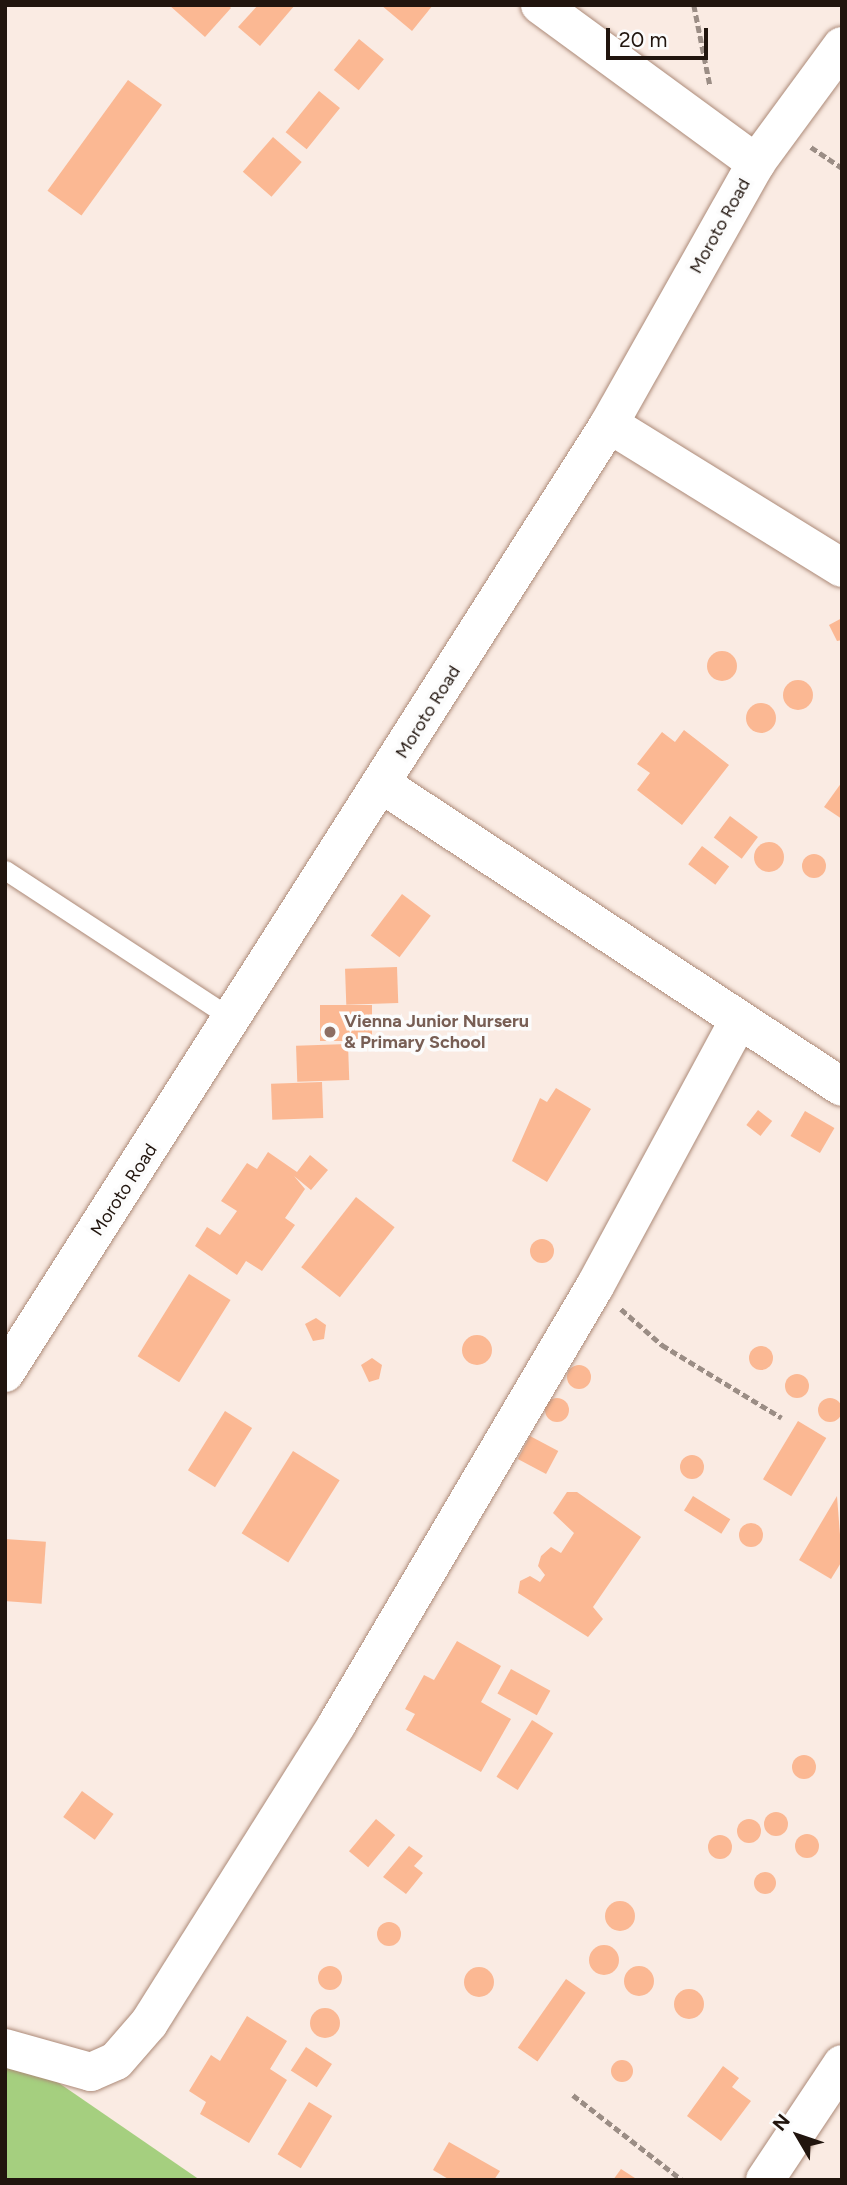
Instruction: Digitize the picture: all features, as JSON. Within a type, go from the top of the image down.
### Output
[{"type":"street","points":[[540,5],[756,163]]},
{"type":"street","name":"Moroto Road","points":[[5,1373],[234,1020],[609,424],[756,163],[842,46]]},
{"type":"street","points":[[609,424],[842,568]]},
{"type":"street","points":[[383,785],[842,1087]]},
{"type":"street","points":[[5,2048],[91,2072],[116,2061],[149,2023],[337,1724],[595,1286],[738,1021]]},
{"type":"street","points":[[765,2180],[842,2064]]},
{"type":"lane","points":[[5,870],[234,1020]]},
{"type":"path","points":[[694,5],[720,137]]},
{"type":"path","points":[[595,1286],[662,1345],[782,1419]]},
{"type":"path","points":[[573,2095],[682,2180]]},
{"type":"green space","points":[[5,2056],[56,2081],[200,2180],[5,2180]]},
{"type":"building","points":[[169,5],[228,5],[231,8],[205,37]]},
{"type":"building","points":[[258,5],[295,5],[260,46],[238,27]]},
{"type":"building","points":[[381,5],[433,5],[412,31]]},
{"type":"building","points":[[359,39],[384,59],[359,90],[334,70]]},
{"type":"building","points":[[128,80],[162,105],[81,216],[47,191]]},
{"type":"building","points":[[319,91],[340,108],[307,149],[286,132]]},
{"type":"building","points":[[273,137],[302,162],[272,197],[243,172]]},
{"type":"building","points":[[842,618],[842,640],[837,641],[829,625]]},
{"type":"building","points":[[722,651],[733,655],[737,666],[733,677],[722,681],[711,677],[707,666],[711,655]]},
{"type":"building","points":[[798,680],[809,684],[813,695],[809,706],[798,710],[787,706],[783,695],[787,684]]},
{"type":"building","points":[[761,703],[772,707],[776,718],[772,729],[761,733],[750,729],[746,718],[750,707]]},
{"type":"building","points":[[684,730],[729,765],[682,825],[637,790],[650,773],[637,764],[662,732],[675,742]]},
{"type":"building","points":[[842,782],[842,819],[824,807]]},
{"type":"building","points":[[730,816],[758,837],[742,859],[714,838]]},
{"type":"building","points":[[769,842],[780,846],[784,857],[780,868],[769,872],[758,868],[754,857],[758,846]]},
{"type":"building","points":[[702,846],[729,866],[715,885],[688,864]]},
{"type":"building","points":[[814,854],[822,858],[826,866],[822,874],[814,878],[806,874],[802,866],[806,858]]},
{"type":"building","points":[[402,894],[431,916],[399,957],[371,936]]},
{"type":"building","points":[[397,967],[398,1003],[346,1005],[345,969]]},
{"type":"building","points":[[320,1005],[372,1005],[372,1041],[320,1041]]},
{"type":"building","points":[[348,1044],[349,1080],[297,1082],[296,1046]]},
{"type":"building","points":[[322,1082],[323,1118],[272,1120],[271,1084]]},
{"type":"building","points":[[556,1088],[591,1109],[547,1182],[512,1161],[540,1098],[547,1102]]},
{"type":"building","points":[[758,1110],[772,1121],[760,1136],[746,1125]]},
{"type":"building","points":[[805,1111],[834,1128],[820,1153],[790,1136]]},
{"type":"building","points":[[268,1152],[297,1172],[310,1155],[328,1170],[311,1190],[294,1176],[305,1189],[285,1218],[295,1225],[262,1271],[246,1261],[237,1275],[195,1246],[207,1227],[220,1235],[237,1211],[221,1201],[247,1163],[257,1169]]},
{"type":"building","points":[[356,1197],[395,1227],[340,1297],[301,1267]]},
{"type":"building","points":[[542,1239],[550,1243],[554,1251],[550,1259],[542,1263],[534,1259],[530,1251],[534,1243]]},
{"type":"building","points":[[189,1274],[231,1300],[179,1382],[138,1356]]},
{"type":"building","points":[[316,1318],[326,1325],[324,1339],[313,1341],[305,1324]]},
{"type":"building","points":[[477,1335],[488,1339],[492,1350],[488,1361],[477,1365],[466,1361],[462,1350],[466,1339]]},
{"type":"building","points":[[761,1346],[769,1350],[773,1358],[769,1366],[761,1370],[753,1366],[749,1358],[753,1350]]},
{"type":"building","points":[[372,1358],[382,1365],[379,1379],[369,1382],[361,1365]]},
{"type":"building","points":[[579,1365],[587,1369],[591,1377],[587,1385],[579,1389],[571,1385],[567,1377],[571,1369]]},
{"type":"building","points":[[797,1374],[805,1378],[809,1386],[805,1394],[797,1398],[789,1394],[785,1386],[789,1378]]},
{"type":"building","points":[[557,1398],[565,1402],[569,1410],[565,1418],[557,1422],[549,1418],[545,1410],[549,1402]]},
{"type":"building","points":[[830,1398],[838,1402],[842,1410],[838,1418],[830,1422],[822,1418],[818,1410],[822,1402]]},
{"type":"building","points":[[225,1411],[252,1428],[215,1487],[188,1470]]},
{"type":"building","points":[[798,1421],[826,1438],[791,1496],[763,1479]]},
{"type":"building","points":[[530,1436],[558,1451],[546,1474],[518,1459]]},
{"type":"building","points":[[293,1451],[340,1480],[288,1562],[242,1533]]},
{"type":"building","points":[[692,1455],[700,1459],[704,1467],[700,1475],[692,1479],[684,1475],[680,1467],[684,1459]]},
{"type":"building","points":[[567,1492],[577,1492],[641,1537],[593,1607],[603,1619],[588,1637],[518,1593],[520,1581],[530,1576],[540,1582],[545,1575],[538,1566],[541,1556],[551,1547],[561,1553],[574,1533],[553,1513]]},
{"type":"building","points":[[693,1496],[730,1519],[721,1534],[684,1510]]},
{"type":"building","points":[[837,1496],[842,1561],[831,1579],[799,1560]]},
{"type":"building","points":[[751,1523],[759,1527],[763,1535],[759,1543],[751,1547],[743,1543],[739,1535],[743,1527]]},
{"type":"building","points":[[5,1539],[46,1542],[42,1604],[5,1601]]},
{"type":"building","points":[[457,1641],[501,1666],[481,1702],[511,1719],[481,1772],[406,1730],[415,1714],[405,1709],[424,1675],[434,1680]]},
{"type":"building","points":[[511,1669],[550,1691],[537,1715],[497,1693]]},
{"type":"building","points":[[532,1720],[553,1733],[518,1790],[496,1777]]},
{"type":"building","points":[[804,1755],[812,1759],[816,1767],[812,1775],[804,1779],[796,1775],[792,1767],[796,1759]]},
{"type":"building","points":[[82,1791],[114,1814],[95,1840],[63,1817]]},
{"type":"building","points":[[776,1812],[784,1816],[788,1824],[784,1832],[776,1836],[768,1832],[764,1824],[768,1816]]},
{"type":"building","points":[[376,1819],[395,1835],[368,1867],[349,1851]]},
{"type":"building","points":[[749,1819],[757,1823],[761,1831],[757,1839],[749,1843],[741,1839],[737,1831],[741,1823]]},
{"type":"building","points":[[807,1834],[815,1838],[819,1846],[815,1854],[807,1858],[799,1854],[795,1846],[799,1838]]},
{"type":"building","points":[[720,1835],[728,1839],[732,1847],[728,1855],[720,1859],[712,1855],[708,1847],[712,1839]]},
{"type":"building","points":[[409,1846],[423,1856],[414,1866],[423,1873],[406,1894],[383,1877]]},
{"type":"building","points":[[761,1872],[769,1872],[776,1879],[776,1887],[769,1894],[761,1894],[754,1887],[754,1879]]},
{"type":"building","points":[[620,1901],[631,1905],[635,1916],[631,1927],[620,1931],[609,1927],[605,1916],[609,1905]]},
{"type":"building","points":[[389,1922],[397,1926],[401,1934],[397,1942],[389,1946],[381,1942],[377,1934],[381,1926]]},
{"type":"building","points":[[604,1945],[615,1949],[619,1960],[615,1971],[604,1975],[593,1971],[589,1960],[593,1949]]},
{"type":"building","points":[[330,1966],[338,1970],[342,1978],[338,1986],[330,1990],[322,1986],[318,1978],[322,1970]]},
{"type":"building","points":[[639,1966],[650,1970],[654,1981],[650,1992],[639,1996],[628,1992],[624,1981],[628,1970]]},
{"type":"building","points":[[479,1967],[490,1971],[494,1982],[490,1993],[479,1997],[468,1993],[464,1982],[468,1971]]},
{"type":"building","points":[[566,1979],[586,1993],[537,2062],[518,2048]]},
{"type":"building","points":[[689,1989],[700,1993],[704,2004],[700,2015],[689,2019],[678,2015],[674,2004],[678,1993]]},
{"type":"building","points":[[325,2008],[336,2012],[340,2023],[336,2034],[325,2038],[314,2034],[310,2023],[314,2012]]},
{"type":"building","points":[[247,2016],[287,2041],[270,2069],[287,2080],[249,2143],[200,2114],[206,2102],[189,2091],[211,2055],[220,2061]]},
{"type":"building","points":[[306,2047],[332,2064],[317,2087],[291,2070]]},
{"type":"building","points":[[618,2060],[626,2060],[633,2067],[633,2075],[626,2082],[618,2082],[611,2075],[611,2067]]},
{"type":"building","points":[[723,2066],[739,2078],[732,2087],[751,2101],[721,2141],[687,2116]]},
{"type":"building","points":[[309,2102],[332,2116],[301,2168],[278,2154]]},
{"type":"building","points":[[449,2142],[500,2171],[494,2180],[450,2180],[433,2170]]},
{"type":"building","points":[[621,2169],[638,2180],[613,2180]]},
{"type":"place","name":"Vienna Junior Nurseru & Primary School","points":[[330,1032]]}]
